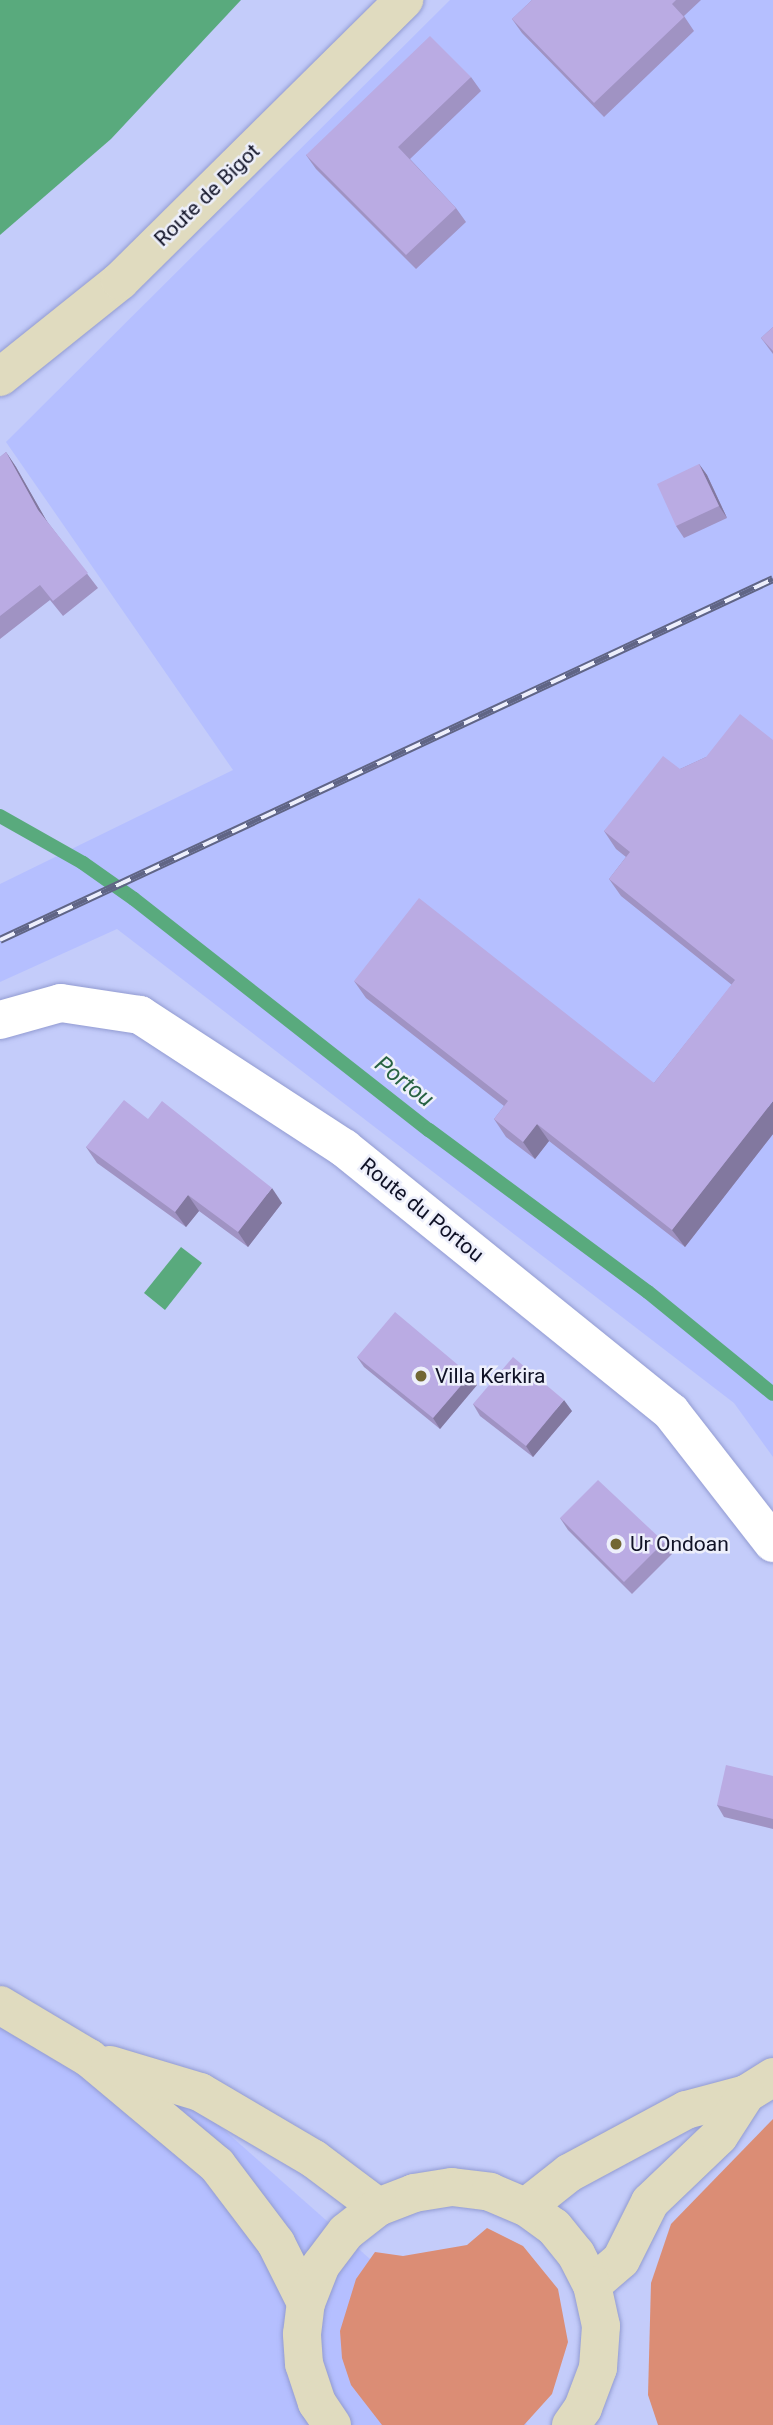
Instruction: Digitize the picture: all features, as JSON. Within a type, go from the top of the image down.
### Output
[{"type":"main road","name":"Route de Bigot","points":[[0,377],[120,281],[404,0]]},
{"type":"main road","points":[[0,2005],[89,2059],[217,2165],[276,2243],[306,2303]]},
{"type":"main road","points":[[89,2059],[200,2092],[314,2159],[378,2207]]},
{"type":"main road","points":[[526,2207],[569,2173],[686,2110],[759,2086]]},
{"type":"main road","points":[[592,2285],[621,2260],[650,2202],[719,2136],[759,2086]]},
{"type":"main road","points":[[332,2425],[317,2403],[304,2364],[306,2303],[321,2265],[346,2232],[378,2207],[414,2193],[452,2187],[490,2192],[526,2207],[554,2227],[576,2254],[592,2285],[601,2326],[599,2358],[583,2419]]},
{"type":"street","name":"Route du Portou","points":[[0,1020],[61,1003],[140,1015],[344,1148],[671,1412],[773,1543]]},
{"type":"shaded area","points":[[0,0],[241,0],[111,139],[0,235]]},
{"type":"shaded area","points":[[450,0],[773,0],[773,1457],[734,1403],[117,929],[0,982],[0,884],[233,770],[6,442]]},
{"type":"shaded area","points":[[181,1247],[202,1263],[165,1310],[144,1293]]},
{"type":"shaded area","points":[[0,2000],[206,2114],[465,2343],[527,2425],[0,2425]]},
{"type":"shaded area","points":[[773,2119],[773,2425],[658,2425],[648,2395],[651,2283],[671,2224]]},
{"type":"shaded area","points":[[487,2228],[523,2246],[558,2289],[568,2342],[552,2394],[524,2425],[382,2425],[351,2385],[342,2358],[340,2331],[356,2279],[375,2252],[403,2256],[467,2245]]},
{"type":"building","points":[[532,0],[676,0],[672,4],[684,17],[594,103],[512,19]]},
{"type":"building","points":[[430,36],[471,77],[398,147],[456,208],[406,255],[306,155]]},
{"type":"building","points":[[773,327],[773,351],[761,338]]},
{"type":"building","points":[[6,452],[38,510],[88,573],[53,601],[40,585],[0,616],[0,457]]},
{"type":"building","points":[[699,464],[719,506],[676,526],[657,484]]},
{"type":"building","points":[[740,714],[773,740],[773,1101],[672,1230],[537,1124],[523,1142],[494,1119],[508,1101],[354,981],[419,898],[654,1083],[735,980],[609,879],[630,852],[604,831],[663,756],[680,769],[706,757]]},
{"type":"building","points":[[124,1100],[148,1119],[162,1101],[272,1188],[238,1232],[188,1195],[175,1212],[86,1147]]},
{"type":"building","name":"Villa Kerkira","points":[[395,1312],[470,1375],[433,1418],[357,1357]]},
{"type":"building","points":[[513,1357],[564,1400],[526,1446],[473,1404]]},
{"type":"building","name":"Ur Ondoan","points":[[598,1480],[664,1542],[624,1582],[560,1518]]},
{"type":"building","points":[[726,1765],[773,1776],[773,1819],[717,1805]]},
{"type":"waterway","name":"Portou","points":[[0,816],[83,863],[134,899],[429,1130],[648,1292],[773,1394]]},
{"type":"railway","points":[[0,940],[773,579]]},
{"type":"place","name":"Villa Kerkira","points":[[421,1376]]},
{"type":"place","name":"Ur Ondoan","points":[[616,1544]]}]
